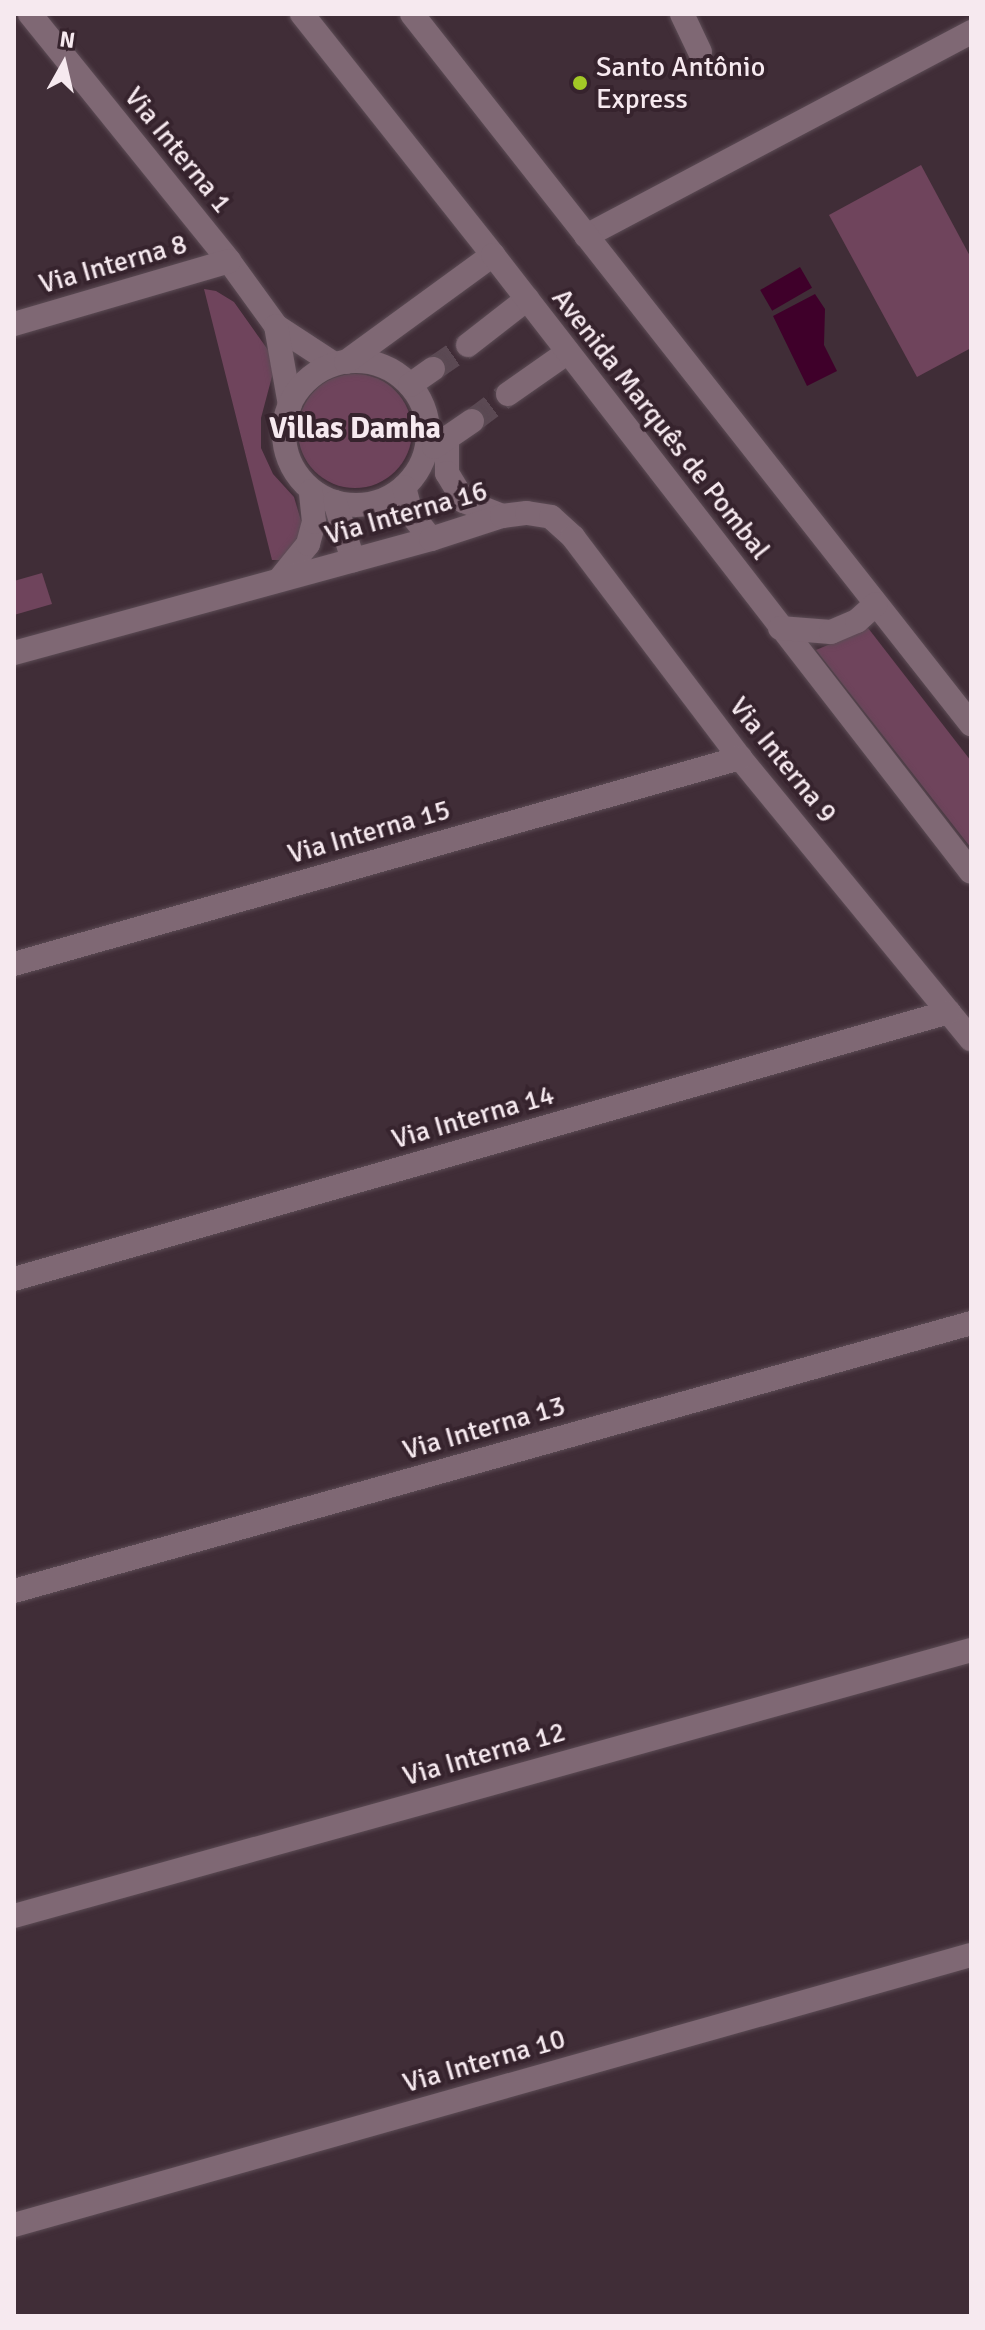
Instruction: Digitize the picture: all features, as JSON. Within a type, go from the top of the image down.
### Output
[{"type":"street","name":"Via Interna 1","points":[[30,14],[229,261],[276,326]]},
{"type":"street","name":"Avenida Marquês de Pombal","points":[[302,14],[493,255],[971,872]]},
{"type":"street","name":"Avenida Marquês de Pombal","points":[[412,14],[971,724]]},
{"type":"street","points":[[682,14],[700,52]]},
{"type":"street","points":[[586,236],[971,32]]},
{"type":"street","points":[[276,326],[340,363],[381,365],[410,385],[427,417],[425,453],[418,470],[404,487],[377,502],[357,505],[335,502],[311,491],[292,467],[285,447],[284,425],[290,405],[308,380],[340,363],[493,255]]},
{"type":"street","name":"Via Interna 8","points":[[14,324],[229,261]]},
{"type":"street","points":[[468,345],[527,299]]},
{"type":"street","points":[[276,326],[290,405]]},
{"type":"street","points":[[508,394],[568,352]]},
{"type":"street","points":[[410,385],[433,369]]},
{"type":"street","points":[[425,453],[472,421]]},
{"type":"street","points":[[447,438],[447,473],[464,501],[502,516]]},
{"type":"street","points":[[404,487],[411,514],[431,539]]},
{"type":"street","name":"Via Interna 16","points":[[279,580],[308,544],[314,522],[311,491]]},
{"type":"street","points":[[335,502],[353,560]]},
{"type":"street","name":"Via Interna 16","points":[[14,653],[431,539],[502,516],[527,513],[551,517]]},
{"type":"street","name":"Via Interna 9","points":[[551,517],[573,537],[740,758],[971,1039]]},
{"type":"street","points":[[780,628],[831,632],[857,621],[876,604]]},
{"type":"street","name":"Via Interna 15","points":[[14,964],[740,758]]},
{"type":"street","name":"Via Interna 14","points":[[14,1279],[949,1012]]},
{"type":"street","name":"Via Interna 13","points":[[14,1591],[971,1323]]},
{"type":"street","name":"Via Interna 12","points":[[14,1916],[971,1650]]},
{"type":"street","name":"Via Interna 10","points":[[14,2225],[971,1955]]},
{"type":"shaded area","points":[[921,165],[971,258],[971,348],[917,377],[829,215]]},
{"type":"shaded area","points":[[800,267],[812,288],[772,311],[760,290]]},
{"type":"shaded area","points":[[204,289],[216,291],[234,302],[273,357],[274,369],[261,418],[261,448],[273,474],[294,497],[302,524],[298,537],[281,560],[272,560]]},
{"type":"shaded area","points":[[815,294],[825,309],[824,345],[837,371],[807,386],[773,316]]},
{"type":"shaded area","points":[[355,374],[377,379],[395,391],[407,409],[412,431],[407,453],[395,471],[377,483],[355,488],[333,483],[315,471],[303,453],[298,431],[303,409],[315,391],[333,379]]},
{"type":"shaded area","points":[[42,573],[52,604],[14,615],[14,581]]},
{"type":"shaded area","points":[[868,628],[971,761],[971,848],[816,650]]},
{"type":"tunnel","points":[[433,369],[468,345]]},
{"type":"tunnel","points":[[472,421],[508,394]]},
{"type":"place","name":"Santo Antônio Express","points":[[580,83]]},
{"type":"district","name":"Villas Damha","points":[[355,429]]}]
